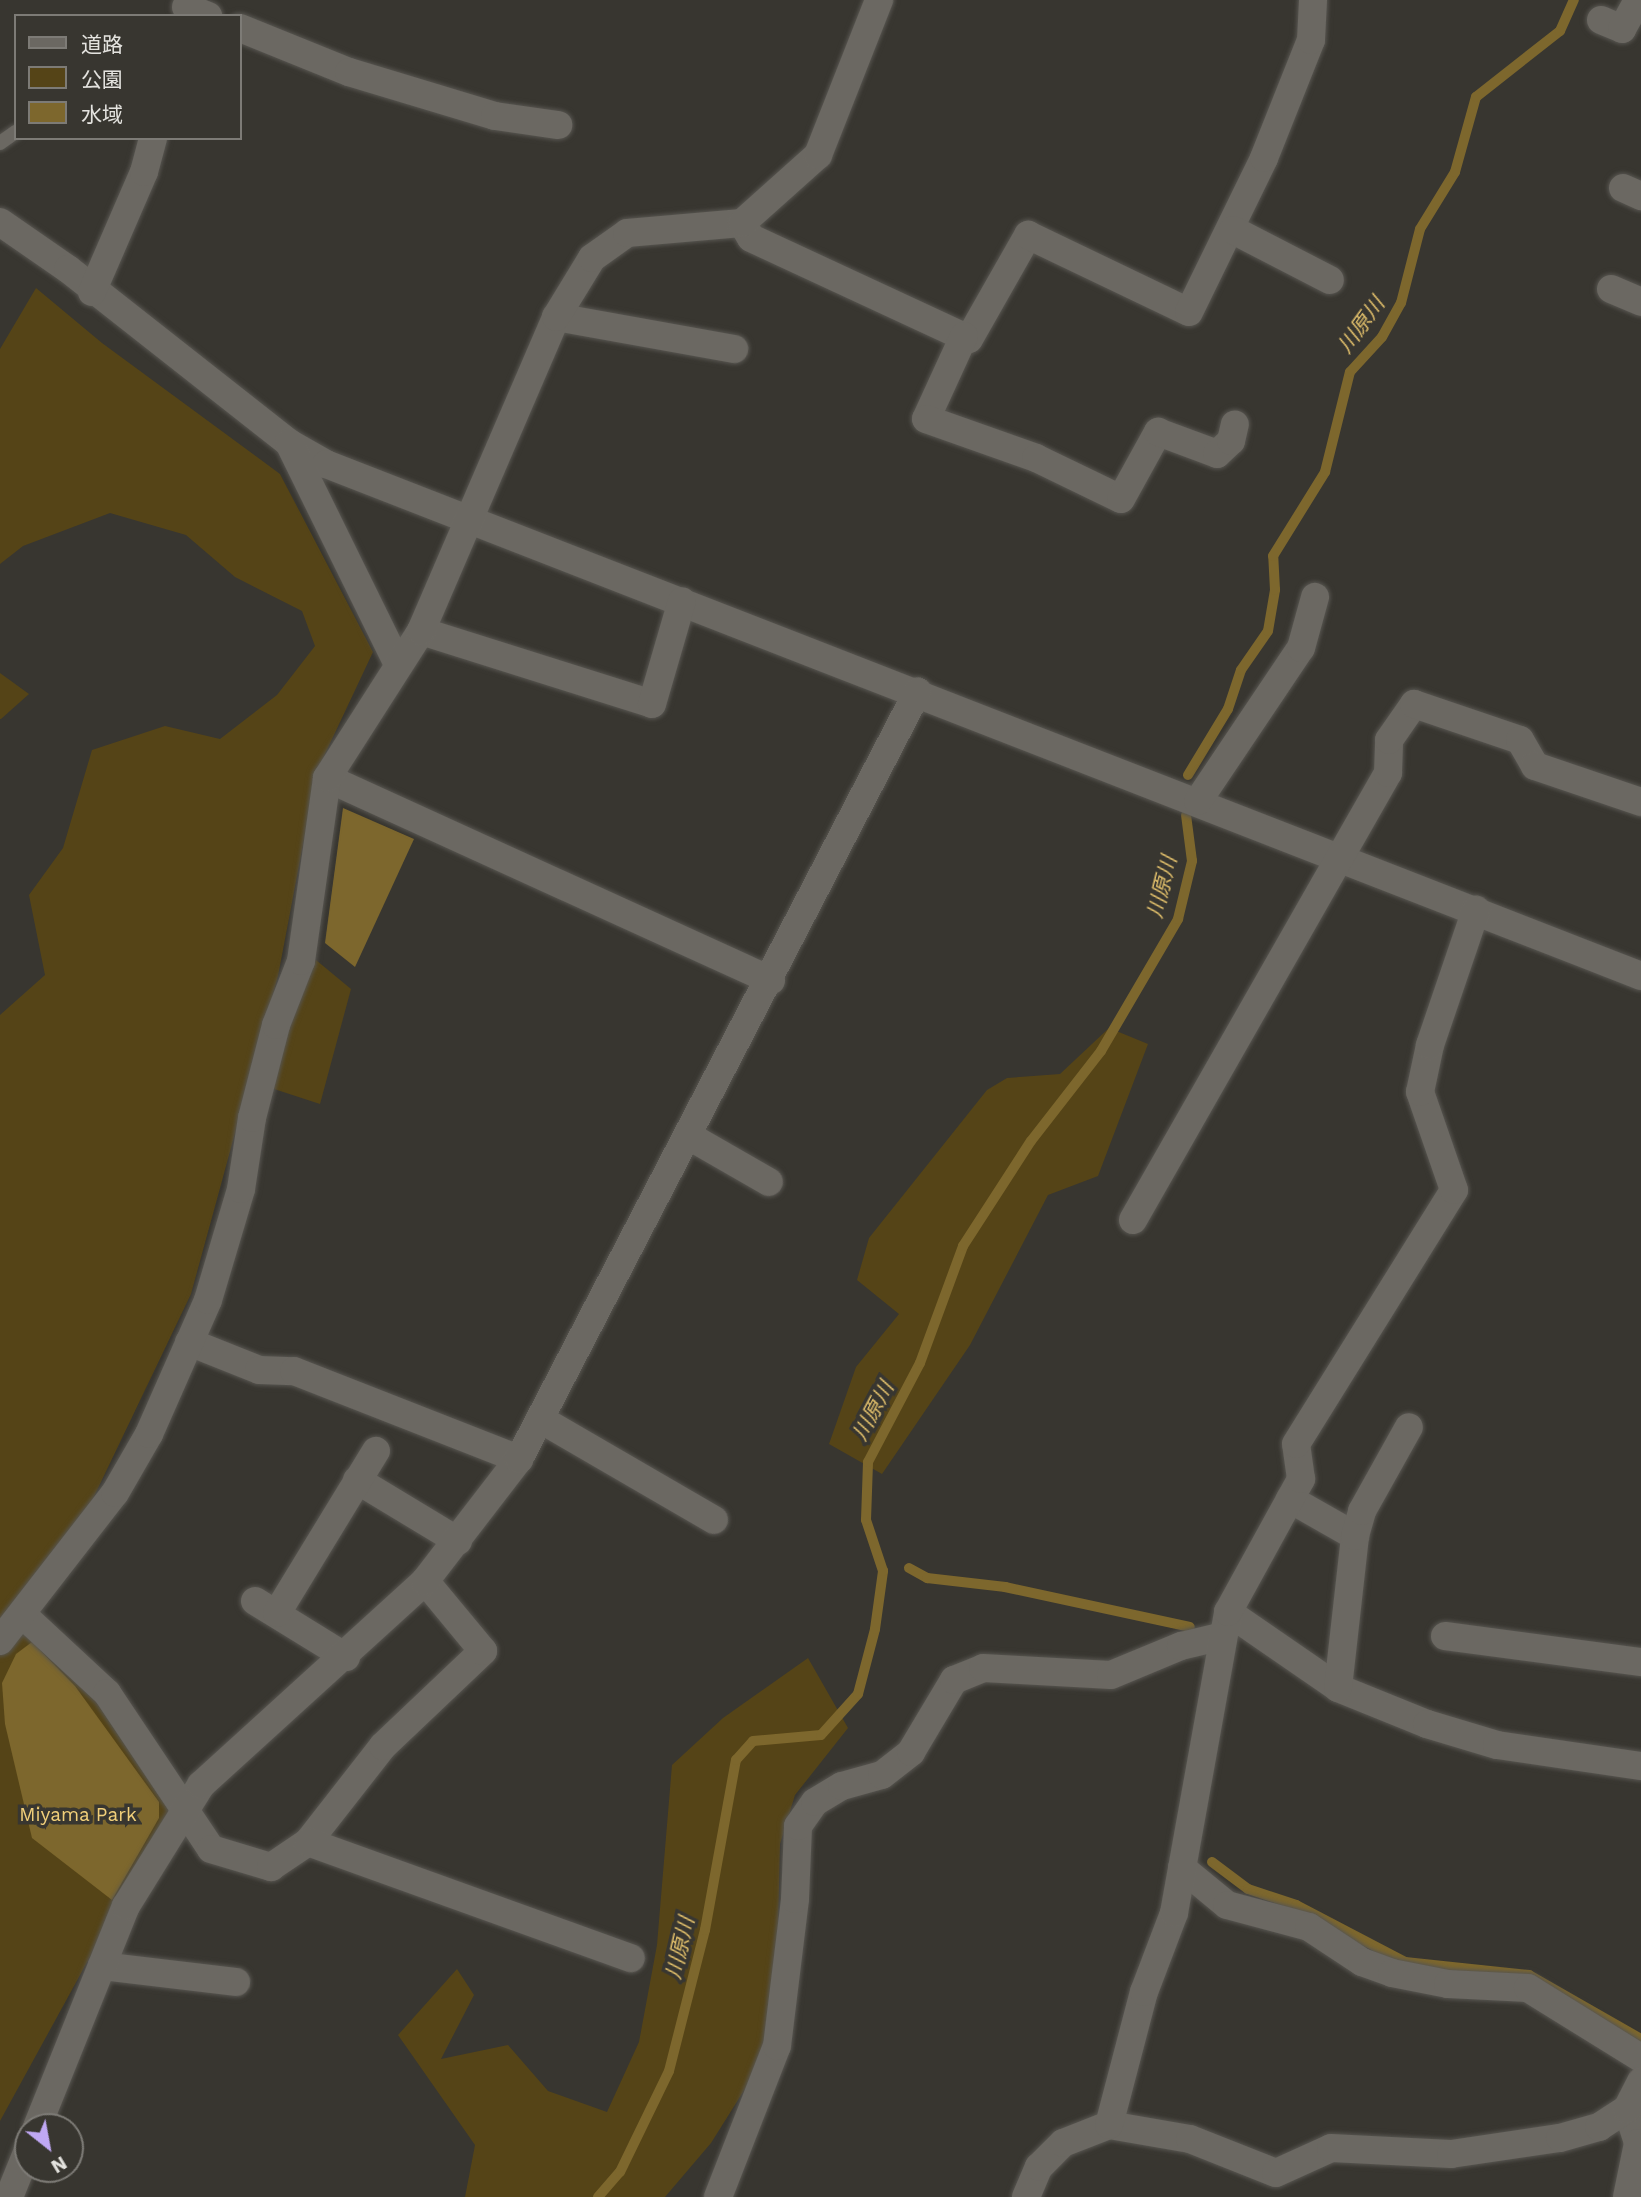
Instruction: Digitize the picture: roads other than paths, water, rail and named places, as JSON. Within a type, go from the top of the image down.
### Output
[{"type":"street","points":[[0,1641],[23,1615],[115,1493],[149,1434],[208,1300],[241,1189],[262,1080],[276,1025],[301,961],[327,778],[421,631],[472,518],[556,317],[592,258],[627,233],[742,223],[818,155],[879,0]]},
{"type":"street","points":[[742,223],[751,239],[969,339],[1028,235],[1189,312],[1233,230],[1311,40],[1313,0]]},
{"type":"street","points":[[1601,20],[1622,29],[1638,0]]},
{"type":"street","points":[[242,29],[349,72],[495,116],[558,125]]},
{"type":"street","points":[[92,292],[144,172],[152,140]]},
{"type":"street","points":[[0,222],[68,269],[92,292],[289,443],[326,464],[918,691],[1641,976]]},
{"type":"street","points":[[1233,230],[1330,280]]},
{"type":"street","points":[[1611,289],[1641,302]]},
{"type":"street","points":[[556,317],[734,349]]},
{"type":"street","points":[[964,336],[926,419],[1036,458],[1121,499],[1158,432],[1217,454],[1230,441],[1235,425]]},
{"type":"street","points":[[289,443],[398,665]]},
{"type":"street","points":[[1198,801],[1301,648],[1315,597]]},
{"type":"street","points":[[421,631],[652,704],[682,601]]},
{"type":"street","points":[[43,2113],[126,1906],[201,1786],[263,1724],[346,1657],[425,1581],[519,1459],[771,980],[918,691]]},
{"type":"street","points":[[1133,1220],[1388,774],[1389,740],[1414,704],[1520,740],[1535,766],[1641,802]]},
{"type":"street","points":[[327,778],[771,980]]},
{"type":"street","points":[[1109,2125],[1144,1992],[1174,1913],[1226,1624],[1301,1479],[1296,1444],[1454,1190],[1420,1092],[1430,1045],[1476,910]]},
{"type":"street","points":[[689,1136],[769,1182]]},
{"type":"street","points":[[189,1342],[259,1370],[294,1371],[519,1459]]},
{"type":"street","points":[[540,1419],[713,1520]]},
{"type":"street","points":[[1338,1688],[1355,1536],[1362,1511],[1409,1427]]},
{"type":"street","points":[[346,1657],[266,1607],[376,1451]]},
{"type":"street","points":[[358,1480],[458,1541]]},
{"type":"street","points":[[1290,1499],[1355,1536]]},
{"type":"street","points":[[23,1615],[107,1693],[211,1849],[271,1867],[308,1842],[383,1746],[483,1651],[425,1581]]},
{"type":"street","points":[[1226,1624],[1338,1688],[1427,1724],[1497,1745],[1641,1766]]},
{"type":"street","points":[[718,2197],[777,2046],[795,1899],[798,1826],[815,1802],[842,1786],[882,1775],[911,1752],[954,1680],[982,1668],[1111,1675],[1226,1624]]},
{"type":"street","points":[[1445,1636],[1641,1662]]},
{"type":"street","points":[[308,1842],[631,1958]]},
{"type":"street","points":[[1182,1868],[1227,1905],[1309,1927],[1362,1962],[1392,1973],[1448,1984],[1528,1988],[1641,2057]]},
{"type":"street","points":[[102,1966],[236,1982]]},
{"type":"street","points":[[1026,2197],[1039,2167],[1063,2143],[1109,2125],[1190,2139],[1276,2173],[1331,2148],[1451,2154],[1560,2138],[1600,2127],[1627,2109],[1641,2081]]},
{"type":"street","points":[[1627,2109],[1638,2143],[1627,2197]]},
{"type":"water","points":[[343,808],[414,839],[355,967],[325,943]]},
{"type":"water","points":[[32,1642],[75,1686],[159,1802],[159,1818],[112,1900],[32,1838],[5,1724],[2,1683],[16,1654]]},
{"type":"waterway","name":"川原川","points":[[1188,775],[1228,709],[1241,670],[1268,631],[1275,590],[1273,556],[1325,472],[1350,372],[1382,337],[1401,303],[1420,229],[1455,172],[1476,97],[1560,31],[1574,0]]},
{"type":"waterway","name":"川原川","points":[[598,2197],[620,2172],[669,2071],[705,1930],[736,1760],[753,1741],[821,1735],[858,1694],[875,1629],[883,1571],[866,1520],[868,1462],[920,1363],[963,1246],[1031,1141],[1101,1051],[1178,919],[1192,861],[1186,815]]},
{"type":"waterway","points":[[909,1568],[927,1578],[1005,1587],[1190,1627]]},
{"type":"waterway","points":[[1212,1862],[1248,1889],[1296,1905],[1405,1962],[1529,1975],[1641,2039]]},
{"type":"park label","name":"Miyama Park","points":[[78,1815]]}]
